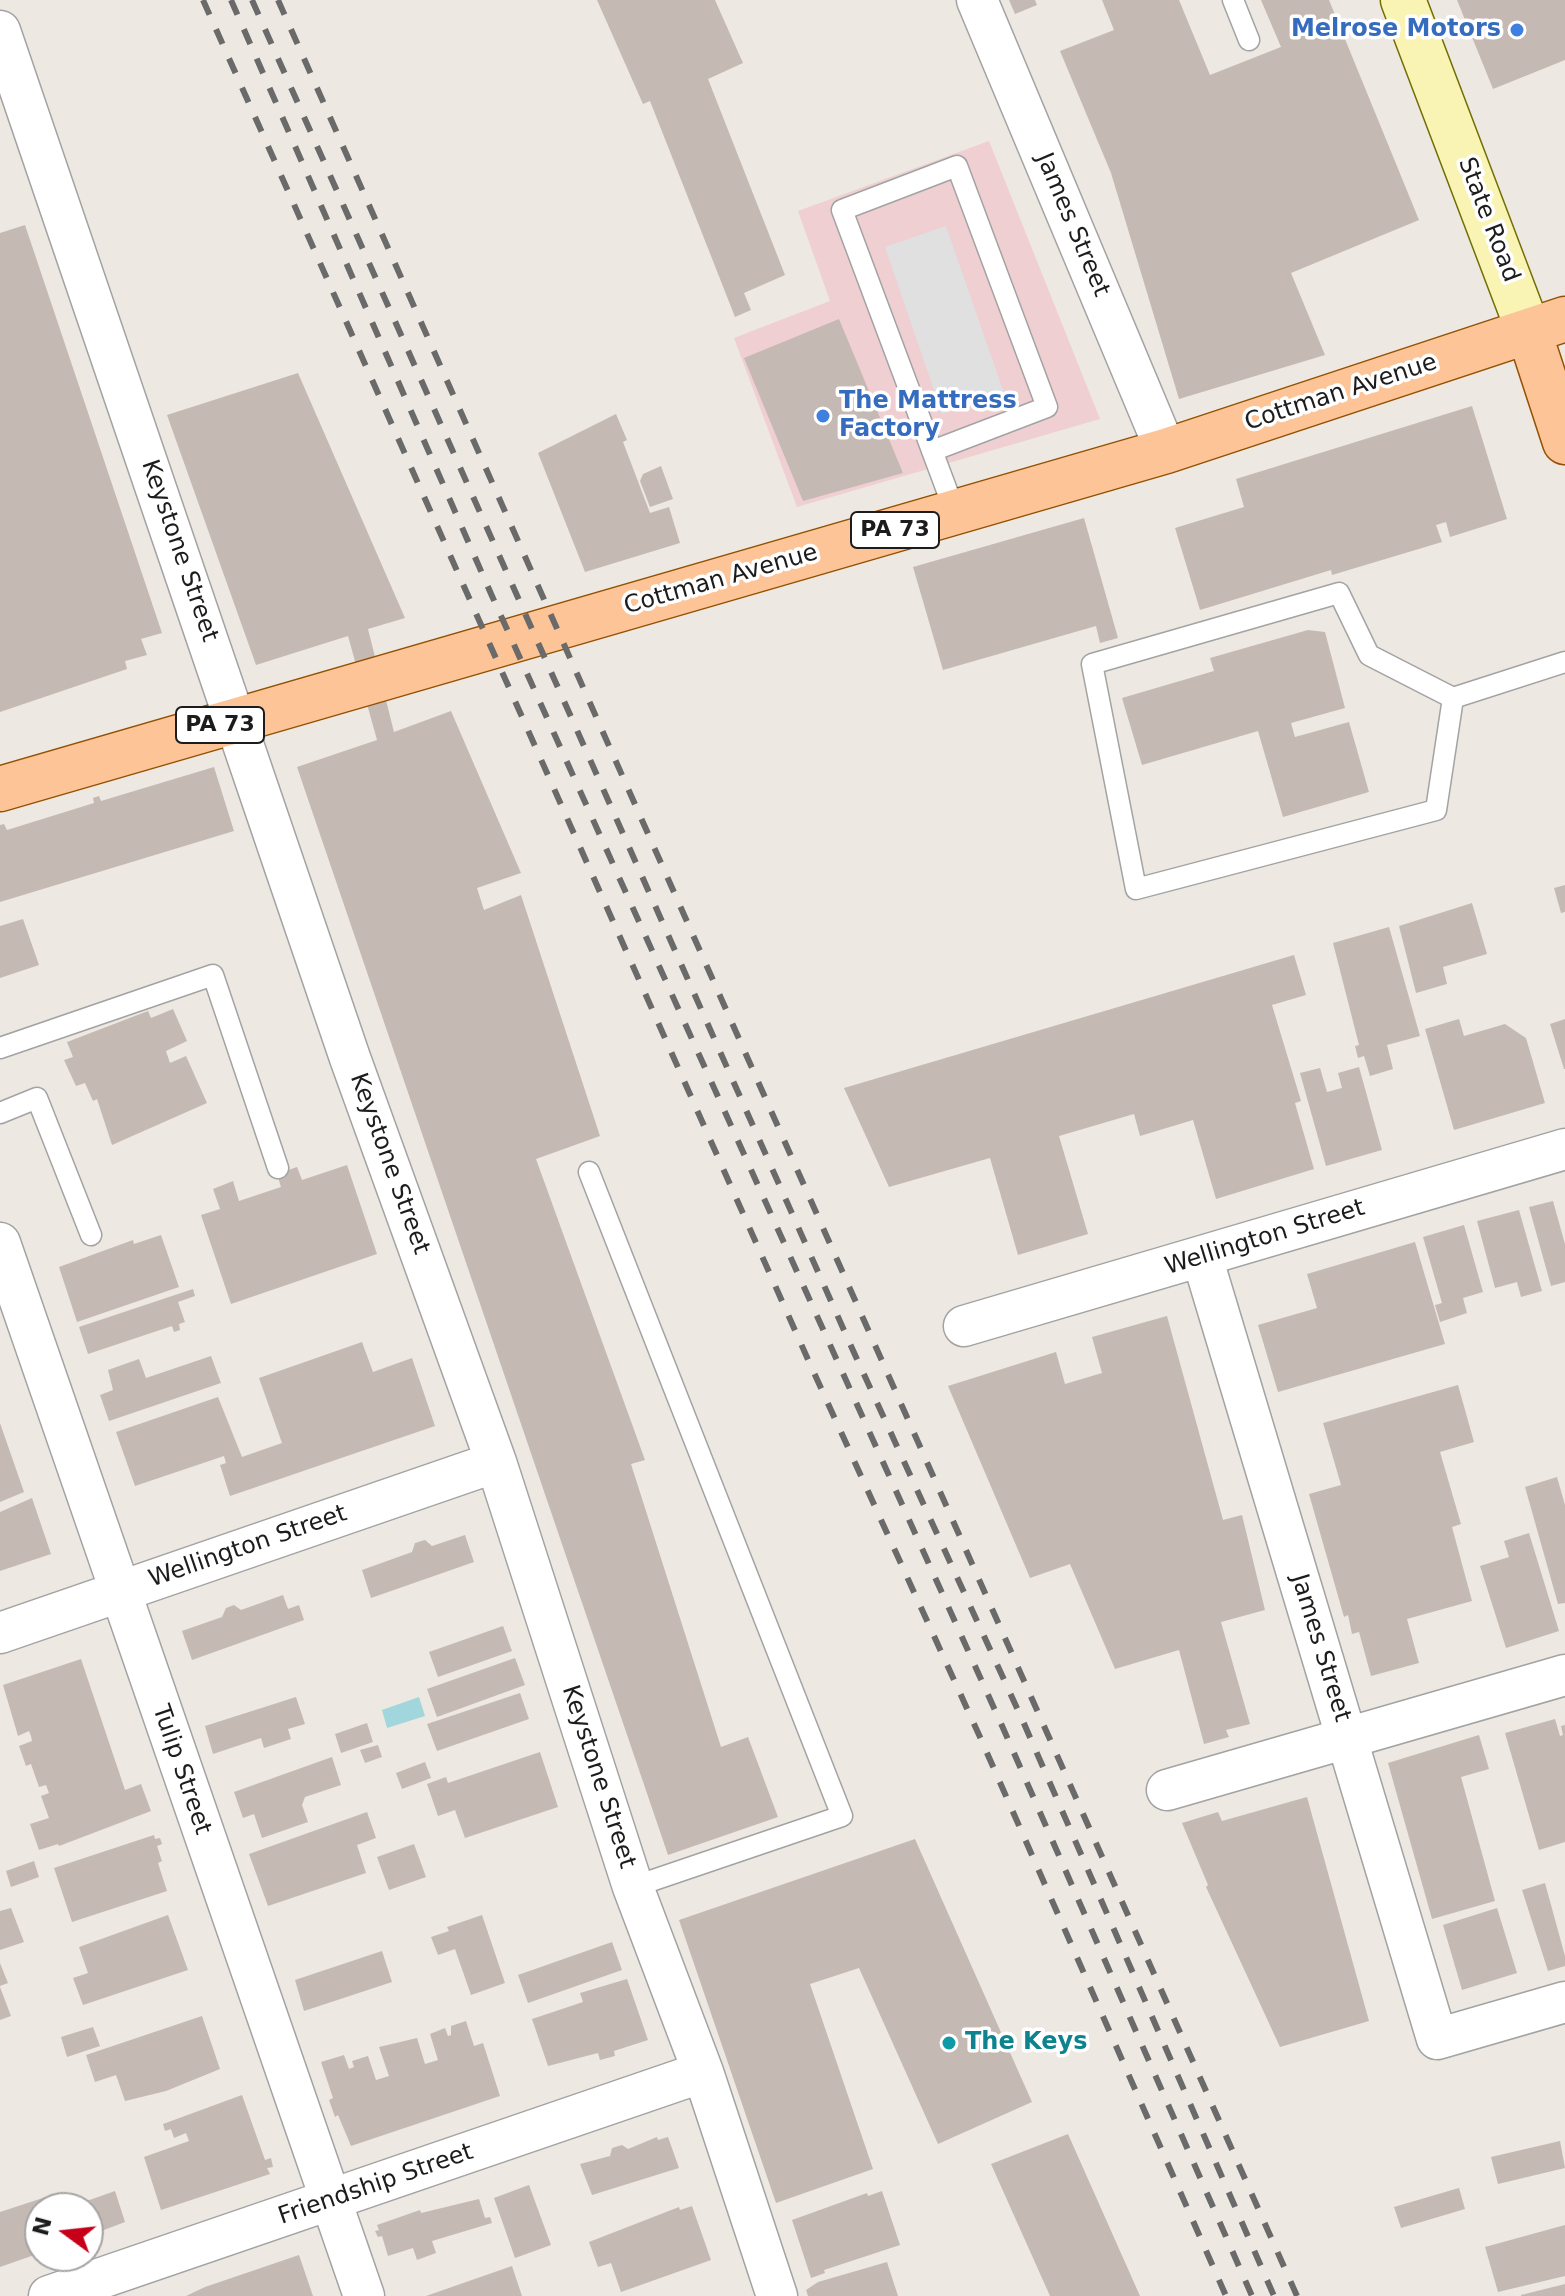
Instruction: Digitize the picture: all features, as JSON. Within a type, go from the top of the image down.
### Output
[{"type":"main road","name":"State Road","points":[[1403,0],[1553,328],[1565,442]]},
{"type":"main road","name":"Cottman Avenue","points":[[0,789],[1166,451],[1553,328]]},
{"type":"street","name":"James Street","points":[[977,0],[1166,451]]},
{"type":"street","name":"Keystone Street","points":[[0,31],[234,721],[496,1462],[633,1887],[703,2072],[777,2296]]},
{"type":"street","name":"Wellington Street","points":[[964,1326],[1565,1149]]},
{"type":"street","name":"Tulip Street","points":[[0,1243],[364,2296]]},
{"type":"street","name":"James Street","points":[[1202,1257],[1437,2039],[1565,2004]]},
{"type":"street","name":"Wellington Street","points":[[0,1633],[496,1462]]},
{"type":"street","points":[[1167,1790],[1565,1675]]},
{"type":"street","name":"Friendship Street","points":[[49,2296],[703,2072]]},
{"type":"lane","points":[[1233,0],[1249,40]]},
{"type":"lane","points":[[932,451],[1047,407],[957,166],[842,210],[932,451],[955,512]]},
{"type":"lane","points":[[1453,698],[1436,810],[1136,889],[1092,664],[1339,593],[1369,655],[1453,698],[1565,662]]},
{"type":"lane","points":[[0,1048],[213,975],[278,1168]]},
{"type":"lane","points":[[0,1113],[37,1098],[91,1235]]},
{"type":"lane","points":[[589,1172],[842,1816],[633,1887]]},
{"type":"shaded area","points":[[989,141],[1100,419],[797,507],[734,338],[830,301],[798,211]]},
{"type":"shaded area","points":[[946,226],[1004,393],[942,414],[885,247]]},
{"type":"water","points":[[419,1697],[425,1716],[387,1728],[382,1710]]},
{"type":"building","points":[[597,0],[715,0],[743,63],[708,79],[785,275],[744,293],[751,310],[735,317],[650,101],[643,104]]},
{"type":"building","points":[[1009,0],[1035,0],[1037,5],[1015,14]]},
{"type":"building","points":[[1102,0],[1179,0],[1210,75],[1281,47],[1261,0],[1329,0],[1419,220],[1291,273],[1325,355],[1179,399],[1111,173],[1060,51],[1114,30]]},
{"type":"building","name":"Melrose Motors","points":[[1457,0],[1565,0],[1565,60],[1493,89]]},
{"type":"building","points":[[25,225],[162,633],[141,639],[147,655],[125,661],[127,669],[0,712],[0,233]]},
{"type":"building","name":"The Mattress Factory","points":[[839,319],[903,473],[803,501],[744,358]]},
{"type":"building","points":[[298,373],[405,618],[368,629],[394,732],[451,711],[521,873],[477,888],[484,910],[521,895],[600,1136],[536,1159],[645,1460],[631,1464],[721,1747],[748,1737],[778,1817],[668,1855],[297,767],[377,740],[348,636],[256,665],[167,415]]},
{"type":"building","points":[[1472,406],[1507,519],[1450,537],[1446,522],[1436,525],[1442,542],[1332,575],[1331,570],[1200,610],[1175,528],[1244,507],[1236,479]]},
{"type":"building","points":[[616,414],[627,440],[623,442],[650,513],[669,507],[680,543],[585,572],[538,453]]},
{"type":"building","points":[[661,466],[673,499],[650,507],[640,481],[643,474]]},
{"type":"building","points":[[1084,518],[1118,638],[1100,643],[1096,626],[943,670],[913,567]]},
{"type":"building","points":[[1308,630],[1325,632],[1345,708],[1291,723],[1295,737],[1349,722],[1369,792],[1283,817],[1258,731],[1142,765],[1122,698],[1214,671],[1210,658]]},
{"type":"building","points":[[214,767],[234,831],[0,902],[0,825],[4,824],[7,830],[94,803],[93,798],[99,796],[101,801]]},
{"type":"building","points":[[1565,885],[1565,912],[1561,913],[1554,888]]},
{"type":"building","points":[[1472,903],[1487,954],[1443,967],[1447,984],[1416,993],[1399,926]]},
{"type":"building","points":[[23,919],[39,965],[0,978],[0,926]]},
{"type":"building","points":[[1389,927],[1420,1036],[1387,1045],[1393,1069],[1370,1076],[1364,1056],[1358,1058],[1355,1046],[1359,1045],[1333,943]]},
{"type":"building","points":[[1294,955],[1306,995],[1272,1005],[1301,1101],[1295,1103],[1314,1169],[1216,1199],[1193,1120],[1140,1136],[1134,1114],[1059,1136],[1088,1234],[1018,1255],[990,1158],[889,1187],[844,1088]]},
{"type":"building","points":[[173,1009],[187,1041],[166,1051],[170,1063],[186,1056],[207,1103],[112,1145],[97,1099],[93,1101],[85,1083],[76,1086],[64,1060],[73,1057],[67,1042],[148,1011],[151,1018]]},
{"type":"building","points":[[1459,1019],[1464,1036],[1505,1024],[1526,1038],[1545,1103],[1454,1130],[1425,1029]]},
{"type":"building","points":[[1565,1019],[1565,1069],[1564,1069],[1550,1024]]},
{"type":"building","points":[[1359,1067],[1382,1150],[1326,1166],[1300,1073],[1320,1068],[1327,1092],[1342,1088],[1338,1073]]},
{"type":"building","points":[[347,1165],[377,1254],[231,1304],[201,1215],[220,1209],[213,1189],[233,1181],[239,1201],[281,1187],[277,1174],[297,1167],[302,1180]]},
{"type":"building","points":[[1553,1201],[1565,1244],[1565,1282],[1551,1286],[1529,1207]]},
{"type":"building","points":[[1519,1210],[1542,1291],[1521,1297],[1517,1282],[1495,1288],[1477,1221]]},
{"type":"building","points":[[1464,1225],[1483,1292],[1463,1298],[1467,1313],[1440,1322],[1435,1305],[1442,1303],[1423,1237]]},
{"type":"building","points":[[161,1235],[179,1287],[77,1322],[59,1267],[133,1240],[134,1244]]},
{"type":"building","points":[[1415,1242],[1445,1344],[1278,1392],[1258,1325],[1317,1308],[1307,1274]]},
{"type":"building","points":[[193,1289],[195,1296],[178,1302],[185,1322],[179,1324],[180,1330],[174,1332],[172,1326],[88,1354],[79,1327]]},
{"type":"building","points":[[1167,1316],[1223,1520],[1242,1515],[1265,1610],[1221,1622],[1250,1724],[1226,1730],[1229,1737],[1204,1744],[1179,1650],[1115,1669],[1070,1564],[1030,1578],[948,1386],[1056,1352],[1065,1384],[1102,1373],[1092,1337]]},
{"type":"building","points":[[362,1342],[373,1372],[412,1358],[435,1426],[230,1496],[220,1465],[226,1463],[224,1456],[135,1486],[116,1432],[218,1397],[242,1457],[282,1443],[259,1378]]},
{"type":"building","points":[[211,1356],[221,1383],[109,1421],[100,1395],[113,1390],[108,1370],[139,1359],[146,1378]]},
{"type":"building","points":[[1458,1385],[1474,1442],[1440,1452],[1461,1524],[1452,1527],[1472,1601],[1407,1619],[1419,1663],[1371,1676],[1359,1632],[1352,1634],[1348,1615],[1344,1617],[1309,1494],[1341,1485],[1323,1423]]},
{"type":"building","points":[[0,1423],[24,1492],[0,1502]]},
{"type":"building","points":[[1557,1477],[1565,1505],[1565,1603],[1558,1604],[1525,1487]]},
{"type":"building","points":[[32,1498],[51,1554],[0,1571],[0,1512]]},
{"type":"building","points":[[1529,1533],[1559,1631],[1506,1648],[1480,1566],[1509,1557],[1504,1541]]},
{"type":"building","points":[[465,1535],[474,1562],[371,1598],[362,1570],[412,1552],[415,1543],[425,1540],[432,1546]]},
{"type":"building","points":[[283,1595],[288,1609],[299,1605],[304,1620],[192,1660],[182,1631],[222,1617],[226,1608],[234,1605],[241,1610]]},
{"type":"building","points":[[503,1626],[512,1651],[438,1677],[429,1652]]},
{"type":"building","points":[[515,1658],[525,1685],[437,1717],[427,1689]]},
{"type":"building","points":[[81,1659],[125,1790],[141,1784],[151,1811],[59,1846],[39,1850],[30,1824],[49,1818],[41,1796],[49,1793],[46,1785],[39,1787],[31,1764],[26,1766],[19,1746],[32,1741],[31,1736],[29,1731],[18,1736],[3,1685]]},
{"type":"building","points":[[520,1693],[529,1719],[437,1751],[427,1724]]},
{"type":"building","points":[[296,1697],[305,1724],[288,1729],[291,1739],[264,1748],[261,1738],[213,1754],[205,1726]]},
{"type":"building","points":[[1555,1719],[1560,1736],[1563,1735],[1561,1726],[1565,1725],[1565,1842],[1539,1850],[1505,1733]]},
{"type":"building","points":[[367,1723],[373,1742],[341,1753],[335,1734]]},
{"type":"building","points":[[1479,1735],[1489,1769],[1461,1777],[1495,1901],[1432,1919],[1388,1763]]},
{"type":"building","points":[[378,1745],[382,1757],[365,1763],[360,1750]]},
{"type":"building","points":[[540,1752],[558,1807],[465,1838],[455,1810],[438,1816],[427,1784],[446,1777],[448,1783]]},
{"type":"building","points":[[332,1757],[341,1785],[305,1797],[302,1805],[308,1822],[262,1838],[254,1814],[243,1818],[234,1792]]},
{"type":"building","points":[[425,1762],[431,1778],[402,1789],[396,1773]]},
{"type":"building","points":[[1307,1797],[1369,2021],[1280,2047],[1206,1887],[1208,1885],[1182,1823],[1218,1812],[1222,1821]]},
{"type":"building","points":[[367,1812],[376,1838],[357,1845],[366,1873],[268,1906],[249,1854]]},
{"type":"building","points":[[154,1835],[155,1839],[160,1838],[162,1844],[157,1846],[162,1861],[158,1863],[167,1891],[72,1922],[54,1868]]},
{"type":"building","name":"The Keys","points":[[915,1839],[1032,2102],[938,2144],[859,1968],[810,1984],[873,2169],[776,2203],[679,1920]]},
{"type":"building","points":[[414,1844],[426,1877],[389,1890],[377,1857]]},
{"type":"building","points":[[34,1861],[39,1877],[11,1887],[6,1871]]},
{"type":"building","points":[[1545,1883],[1565,1956],[1565,1966],[1548,1971],[1522,1890]]},
{"type":"building","points":[[11,1908],[24,1942],[0,1950],[0,1911]]},
{"type":"building","points":[[1497,1908],[1517,1973],[1462,1990],[1443,1925]]},
{"type":"building","points":[[168,1915],[188,1970],[83,2005],[73,1978],[88,1973],[79,1947]]},
{"type":"building","points":[[482,1915],[505,1983],[471,1995],[455,1949],[438,1955],[431,1937],[449,1931],[447,1927]]},
{"type":"building","points":[[612,1942],[622,1970],[528,2003],[518,1975]]},
{"type":"building","points":[[382,1951],[392,1982],[304,2011],[295,1980]]},
{"type":"building","points":[[0,1963],[8,1983],[0,1986]]},
{"type":"building","points":[[627,1979],[648,2040],[614,2051],[615,2056],[600,2060],[598,2053],[548,2066],[532,2019],[583,2002],[580,1993]]},
{"type":"building","points":[[0,1987],[11,2016],[0,2020]]},
{"type":"building","points":[[202,2016],[220,2069],[166,2091],[125,2101],[116,2075],[95,2082],[86,2055]]},
{"type":"building","points":[[466,2021],[474,2046],[483,2043],[500,2096],[351,2146],[338,2115],[335,2117],[329,2100],[333,2098],[321,2062],[344,2055],[349,2069],[354,2067],[352,2061],[368,2056],[376,2080],[389,2076],[379,2047],[417,2038],[425,2064],[438,2060],[430,2034],[445,2028],[448,2036],[451,2035],[451,2026]]},
{"type":"building","points":[[93,2027],[100,2046],[67,2057],[61,2037]]},
{"type":"building","points":[[242,2095],[265,2160],[271,2158],[273,2167],[267,2168],[270,2174],[161,2210],[144,2157],[189,2141],[186,2133],[174,2138],[171,2129],[165,2131],[163,2124]]},
{"type":"building","points":[[1068,2134],[1140,2296],[1050,2296],[991,2164]]},
{"type":"building","points":[[657,2137],[658,2140],[668,2137],[679,2168],[592,2195],[580,2164],[610,2156],[612,2148],[622,2145],[628,2149]]},
{"type":"building","points":[[1560,2141],[1565,2168],[1498,2184],[1491,2157]]},
{"type":"building","points":[[529,2185],[551,2245],[515,2258],[494,2198]]},
{"type":"building","points":[[1459,2188],[1465,2209],[1401,2228],[1394,2207]]},
{"type":"building","points":[[115,2191],[125,2222],[104,2230],[104,2195]]},
{"type":"building","points":[[882,2191],[900,2245],[824,2270],[825,2273],[811,2278],[792,2220],[867,2193],[868,2196]]},
{"type":"building","points":[[479,2199],[485,2218],[490,2217],[492,2223],[432,2241],[436,2253],[417,2260],[413,2248],[388,2256],[382,2236],[378,2237],[375,2231],[379,2230],[377,2225],[420,2210],[421,2213]]},
{"type":"building","points":[[24,2204],[24,2259],[0,2267],[0,2212]]},
{"type":"building","points":[[692,2206],[711,2260],[621,2292],[611,2263],[598,2267],[589,2242],[679,2207],[680,2210]]},
{"type":"building","points":[[1565,2225],[1565,2276],[1498,2292],[1485,2247]]},
{"type":"building","points":[[299,2255],[313,2296],[186,2296],[205,2287]]},
{"type":"building","points":[[887,2262],[898,2296],[808,2296],[806,2290],[818,2282]]},
{"type":"building","points":[[512,2266],[522,2296],[426,2296]]},
{"type":"building","points":[[1565,2284],[1565,2296],[1521,2296],[1521,2295]]},
{"type":"railway","points":[[203,0],[810,1364],[980,1737],[1226,2296]]},
{"type":"railway","points":[[231,0],[492,596],[1003,1728],[1252,2296]]},
{"type":"railway","points":[[252,0],[851,1346],[1022,1719],[1274,2296]]},
{"type":"railway","points":[[278,0],[1297,2296]]},
{"type":"place","name":"Melrose Motors","points":[[1517,30]]},
{"type":"place","name":"The Mattress Factory","points":[[823,416]]},
{"type":"place","name":"The Keys","points":[[949,2043]]}]
